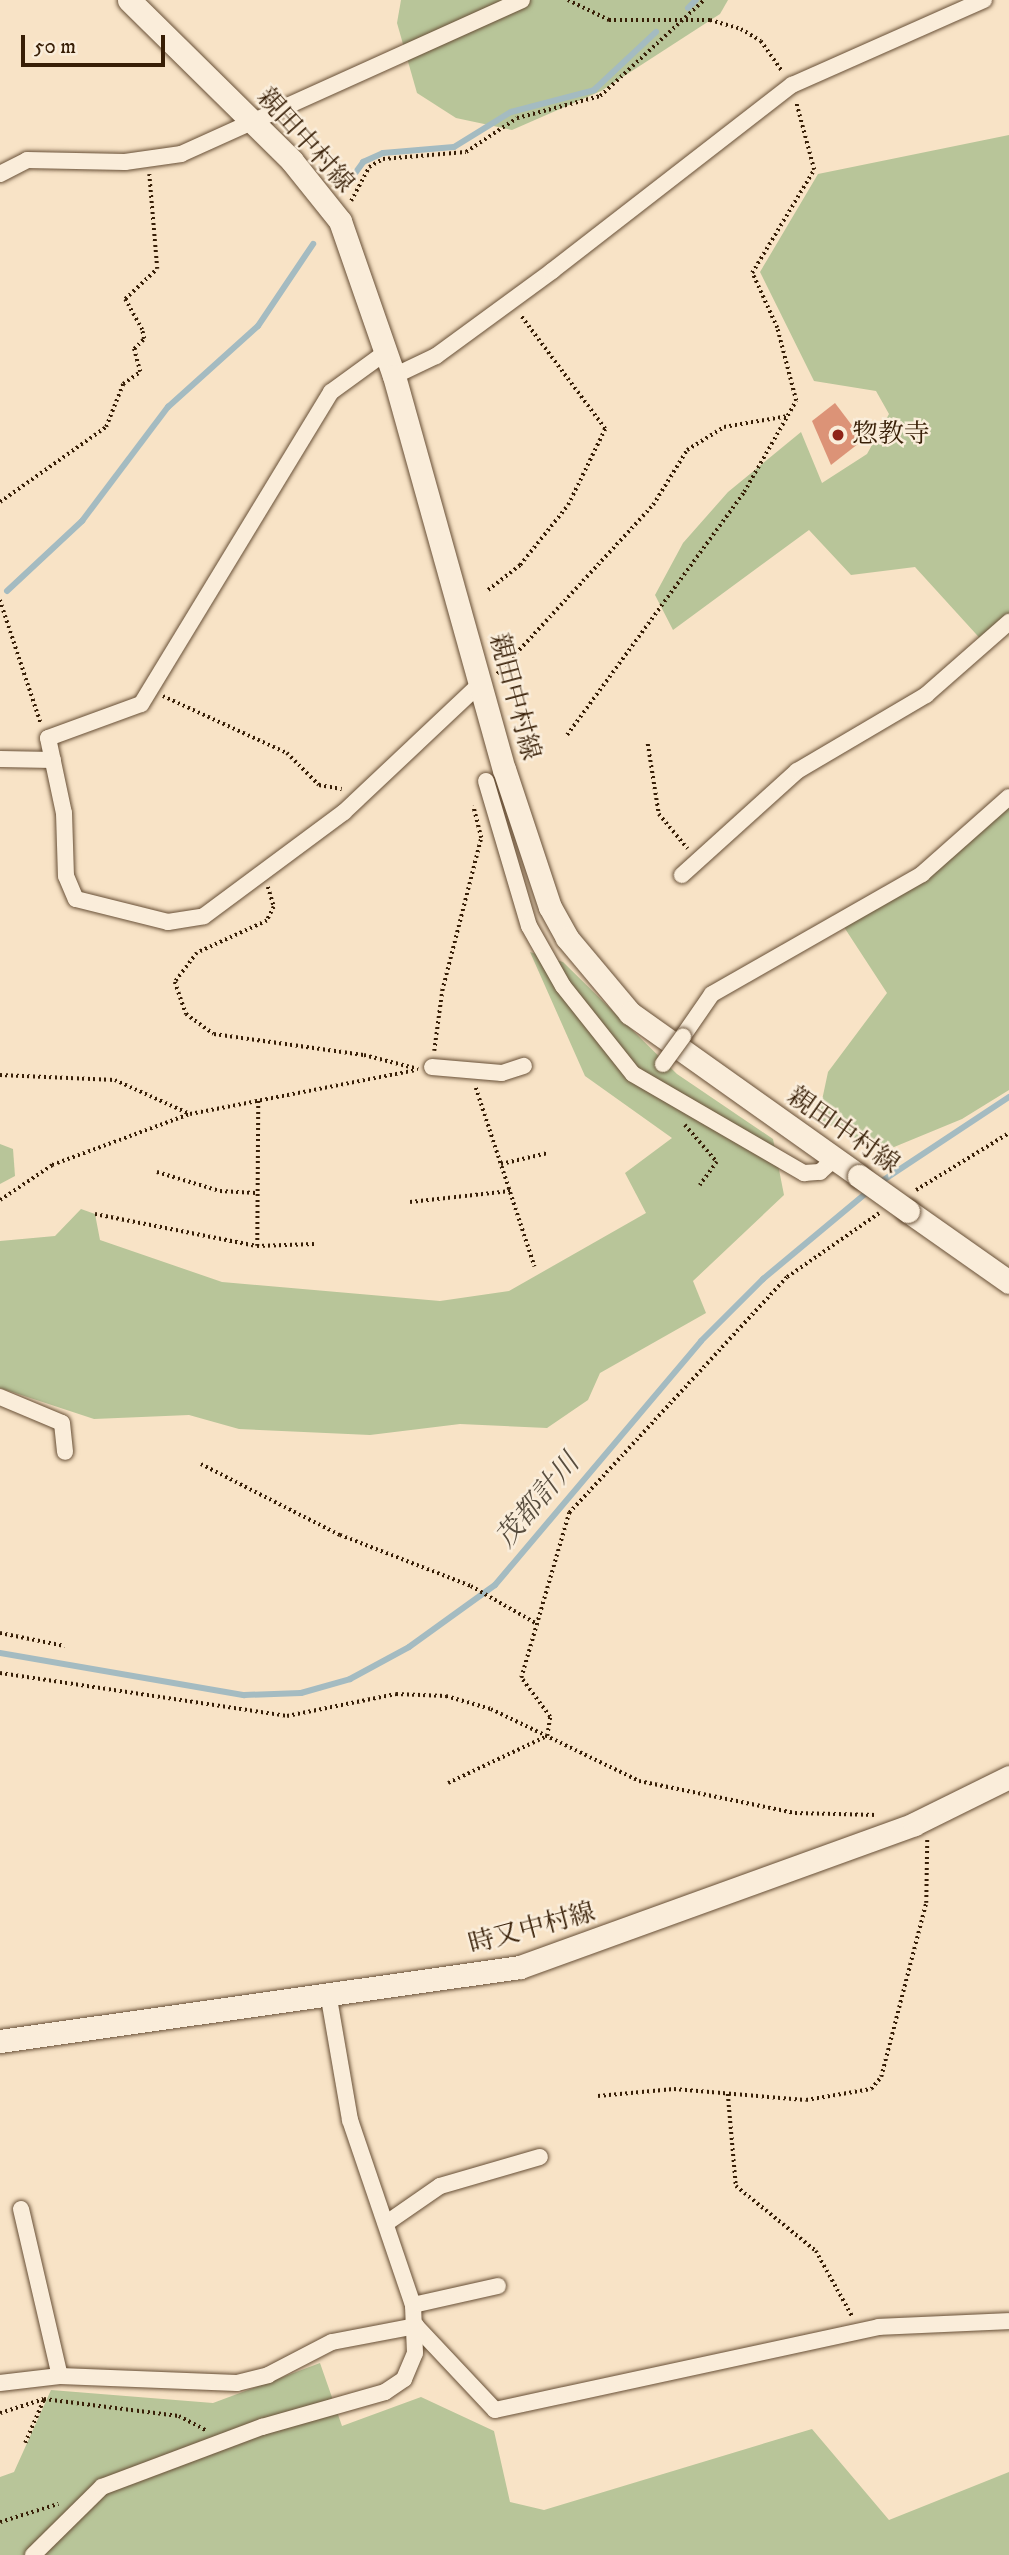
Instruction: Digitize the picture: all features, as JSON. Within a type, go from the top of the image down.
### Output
[{"type":"main road","name":"親田中村線","points":[[129,0],[253,123],[340,221],[394,376],[550,907],[595,979],[630,1013],[1009,1282]]},
{"type":"main road","name":"時又中村線","points":[[0,2041],[330,1998],[520,1967],[641,1928],[921,1821],[1009,1777]]},
{"type":"street","points":[[0,174],[27,160],[150,158],[181,154],[522,0]]},
{"type":"street","points":[[394,376],[436,356],[510,302],[792,85],[984,0]]},
{"type":"street","points":[[386,352],[331,392],[141,704],[48,738],[64,813],[66,876],[76,899],[168,922],[204,915],[344,812],[482,681]]},
{"type":"street","points":[[682,875],[797,771],[926,695],[1009,622]]},
{"type":"street","points":[[0,759],[53,760]]},
{"type":"street","points":[[486,781],[529,926],[563,986],[648,1084],[804,1173],[820,1172],[834,1159]]},
{"type":"street","points":[[648,1084],[712,994],[922,874],[1009,797]]},
{"type":"street","points":[[426,1068],[502,1073],[524,1066]]},
{"type":"street","points":[[0,1397],[62,1423],[65,1452]]},
{"type":"street","points":[[33,2555],[102,2487],[224,2442],[385,2392],[404,2379],[415,2353],[416,2326],[413,2305],[388,2222],[350,2120],[330,1998]]},
{"type":"street","points":[[388,2222],[440,2186],[540,2157]]},
{"type":"street","points":[[21,2209],[52,2376]]},
{"type":"street","points":[[413,2305],[498,2286]]},
{"type":"street","points":[[416,2326],[495,2410],[861,2333],[1009,2321]]},
{"type":"street","points":[[0,2383],[52,2376],[237,2383],[268,2375],[332,2342],[416,2326]]},
{"type":"path","points":[[567,735],[744,492],[796,401],[777,328],[752,273],[814,170],[792,85],[761,41],[741,29],[688,20],[609,20],[568,0]]},
{"type":"path","points":[[340,221],[369,167],[383,159],[466,152],[517,118],[600,96],[646,47],[688,20],[704,0]]},
{"type":"path","points":[[0,502],[106,427],[117,412],[117,394],[140,372],[140,362],[134,349],[144,339],[125,299],[157,269],[147,204],[150,158]]},
{"type":"path","points":[[488,590],[520,565],[568,505],[605,429],[510,302]]},
{"type":"path","points":[[482,681],[510,667],[645,515],[687,450],[724,427],[788,415]]},
{"type":"path","points":[[0,600],[31,705],[48,738]]},
{"type":"path","points":[[151,691],[287,754],[319,785],[340,791],[348,783]]},
{"type":"path","points":[[648,744],[659,814],[680,845],[703,855]]},
{"type":"path","points":[[426,1068],[442,991],[481,838],[473,805],[486,781]]},
{"type":"path","points":[[263,872],[274,907],[267,921],[197,953],[175,982],[186,1014],[214,1034],[364,1055],[426,1068]]},
{"type":"path","points":[[0,1200],[52,1165],[190,1114],[426,1068]]},
{"type":"path","points":[[470,1070],[535,1267]]},
{"type":"path","points":[[0,1075],[114,1080],[190,1114]]},
{"type":"path","points":[[257,1246],[258,1101]]},
{"type":"path","points":[[682,1123],[717,1161],[700,1185]]},
{"type":"path","points":[[547,1736],[550,1717],[521,1678],[569,1513],[787,1277],[1009,1133]]},
{"type":"path","points":[[501,1164],[548,1153]]},
{"type":"path","points":[[157,1172],[220,1191],[257,1193]]},
{"type":"path","points":[[410,1202],[510,1191]]},
{"type":"path","points":[[95,1214],[257,1246],[314,1244]]},
{"type":"path","points":[[201,1464],[340,1535],[471,1586],[536,1624]]},
{"type":"path","points":[[0,1633],[65,1646]]},
{"type":"path","points":[[0,1673],[287,1716],[396,1694],[446,1696],[547,1736],[639,1781],[795,1813],[885,1816]]},
{"type":"path","points":[[448,1783],[547,1736]]},
{"type":"path","points":[[598,2096],[674,2089],[806,2100],[871,2089],[881,2077],[926,1903],[928,1832],[921,1821]]},
{"type":"path","points":[[727,2094],[726,2135],[736,2186],[816,2250],[861,2333]]},
{"type":"path","points":[[25,2444],[52,2376]]},
{"type":"path","points":[[0,2413],[44,2399],[179,2416],[224,2442]]},
{"type":"path","points":[[0,2522],[68,2501]]},
{"type":"green space","points":[[401,0],[728,0],[720,14],[601,91],[512,130],[456,118],[417,93],[397,23]]},
{"type":"green space","points":[[1009,135],[1009,622],[986,645],[915,567],[851,575],[809,530],[673,630],[655,595],[683,543],[728,492],[801,432],[822,483],[867,454],[889,414],[876,391],[814,381],[760,272],[818,174]]},
{"type":"green space","points":[[1009,804],[1009,1090],[962,1119],[882,1152],[818,1119],[828,1072],[887,993],[842,924]]},
{"type":"green space","points":[[530,952],[563,962],[677,1074],[773,1139],[784,1195],[693,1281],[706,1313],[600,1373],[588,1400],[547,1428],[460,1424],[370,1435],[239,1429],[189,1415],[94,1419],[0,1388],[0,1241],[55,1236],[81,1209],[95,1214],[100,1240],[222,1282],[440,1301],[509,1291],[646,1213],[625,1173],[672,1138],[585,1076]]},
{"type":"green space","points":[[0,1144],[13,1149],[15,1176],[0,1184]]},
{"type":"green space","points":[[320,2363],[342,2426],[421,2397],[494,2431],[510,2502],[544,2510],[812,2429],[889,2520],[1009,2472],[1009,2555],[0,2555],[0,2477],[14,2472],[51,2390],[213,2403]]},
{"type":"building","name":"惣教寺","points":[[835,403],[863,440],[831,465],[812,421]]},
{"type":"waterway","points":[[688,8],[696,0]]},
{"type":"waterway","points":[[348,183],[363,162],[383,153],[454,147],[511,112],[594,90],[656,32]]},
{"type":"waterway","points":[[7,591],[82,521],[168,407],[258,326],[313,244]]},
{"type":"waterway","name":"茂都計川","points":[[879,1183],[1009,1097]]},
{"type":"waterway","name":"茂都計川","points":[[0,1653],[244,1695],[301,1693],[350,1679],[409,1647],[495,1585],[701,1341],[763,1279],[871,1189]]},
{"type":"place","name":"惣教寺","points":[[838,435]]}]
